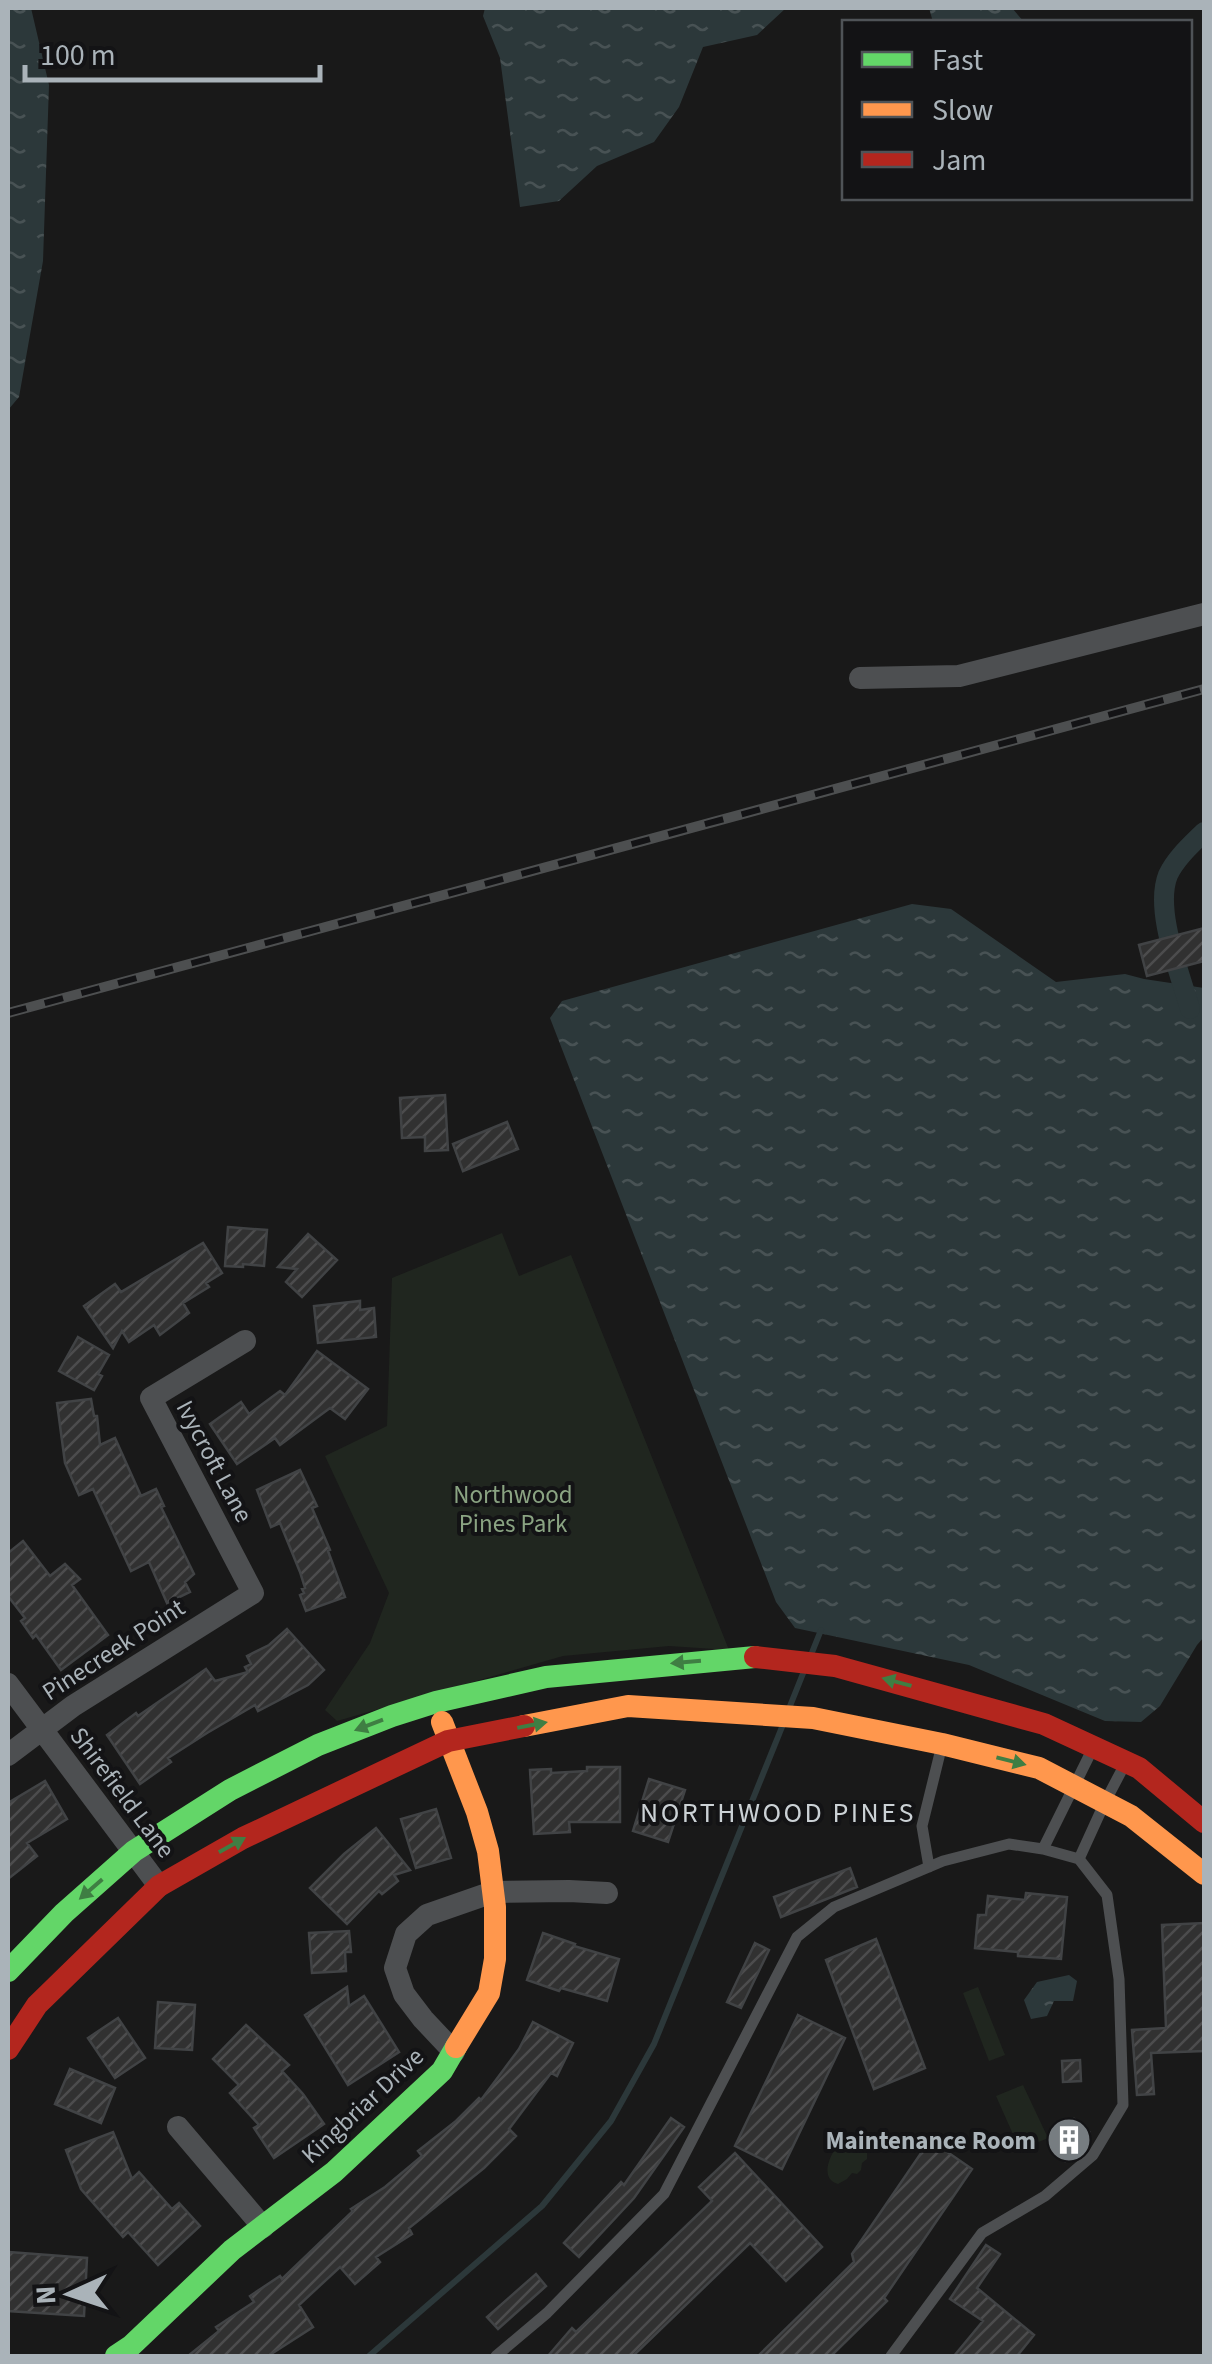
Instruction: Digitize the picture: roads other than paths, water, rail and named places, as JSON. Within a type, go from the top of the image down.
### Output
[{"type":"street","points":[[860,678],[959,676],[1204,614]]},
{"type":"street","name":"Ivycroft Lane","points":[[245,1341],[151,1398],[253,1594]]},
{"type":"street","name":"Pinecreek Point","points":[[8,1755],[72,1706],[253,1594]]},
{"type":"street","points":[[8,1971],[64,1913],[134,1851],[230,1790],[282,1762],[392,1716],[546,1677],[750,1656],[835,1666],[1044,1724],[1139,1768],[1204,1822]]},
{"type":"street","name":"Shirefield Lane","points":[[8,1684],[158,1886]]},
{"type":"street","name":"Kingbriar Drive","points":[[116,2356],[232,2250],[334,2172],[442,2072],[489,1992],[495,1959],[494,1892],[488,1851],[436,1702]]},
{"type":"street","points":[[8,2049],[37,2005],[158,1886],[243,1838],[448,1741],[628,1706],[813,1718],[1038,1768],[1132,1816],[1204,1874]]},
{"type":"street","points":[[454,2052],[404,1994],[395,1968],[406,1934],[427,1915],[494,1892],[607,1893]]},
{"type":"street","points":[[178,2127],[263,2226]]},
{"type":"lane","points":[[929,1867],[922,1826],[942,1744]]},
{"type":"lane","points":[[1043,1848],[1094,1746]]},
{"type":"lane","points":[[1079,1859],[1126,1762]]},
{"type":"lane","points":[[496,2356],[547,2313],[664,2194],[797,1937],[834,1907],[929,1867],[1010,1844],[1043,1848],[1079,1859],[1107,1895],[1119,1979],[1123,2104],[1092,2155],[1044,2196],[982,2233],[891,2356]]},
{"type":"water","points":[[8,8],[31,8],[49,85],[43,261],[19,397],[8,410]]},
{"type":"water","points":[[485,8],[786,8],[757,35],[703,47],[679,107],[654,142],[597,166],[559,201],[520,207],[500,58],[483,16]]},
{"type":"water","points":[[929,8],[1012,8],[1022,20],[932,20]]},
{"type":"water","points":[[912,904],[951,909],[1056,982],[1125,974],[1204,988],[1204,1637],[1160,1706],[1141,1722],[1105,1721],[969,1665],[795,1628],[776,1602],[550,1018],[562,1001]]},
{"type":"water","points":[[1069,1975],[1077,1981],[1073,2001],[1054,2001],[1047,2016],[1031,2019],[1024,2000],[1037,1982]]},
{"type":"waterway","points":[[1190,1009],[1166,923],[1165,889],[1175,863],[1204,832]]},
{"type":"waterway","points":[[811,1655],[821,1630]]},
{"type":"waterway","points":[[790,1706],[804,1671]]},
{"type":"waterway","points":[[369,2356],[542,2206],[611,2121],[654,2044],[782,1727]]},
{"type":"railway","points":[[8,1013],[1204,689]]},
{"type":"place","name":"Maintenance Room","points":[[1069,2140]]},
{"type":"district","name":"NORTHWOOD PINES","points":[[778,1812]]},
{"type":"park label","name":"Northwood Pines Park","points":[[513,1508]]}]
